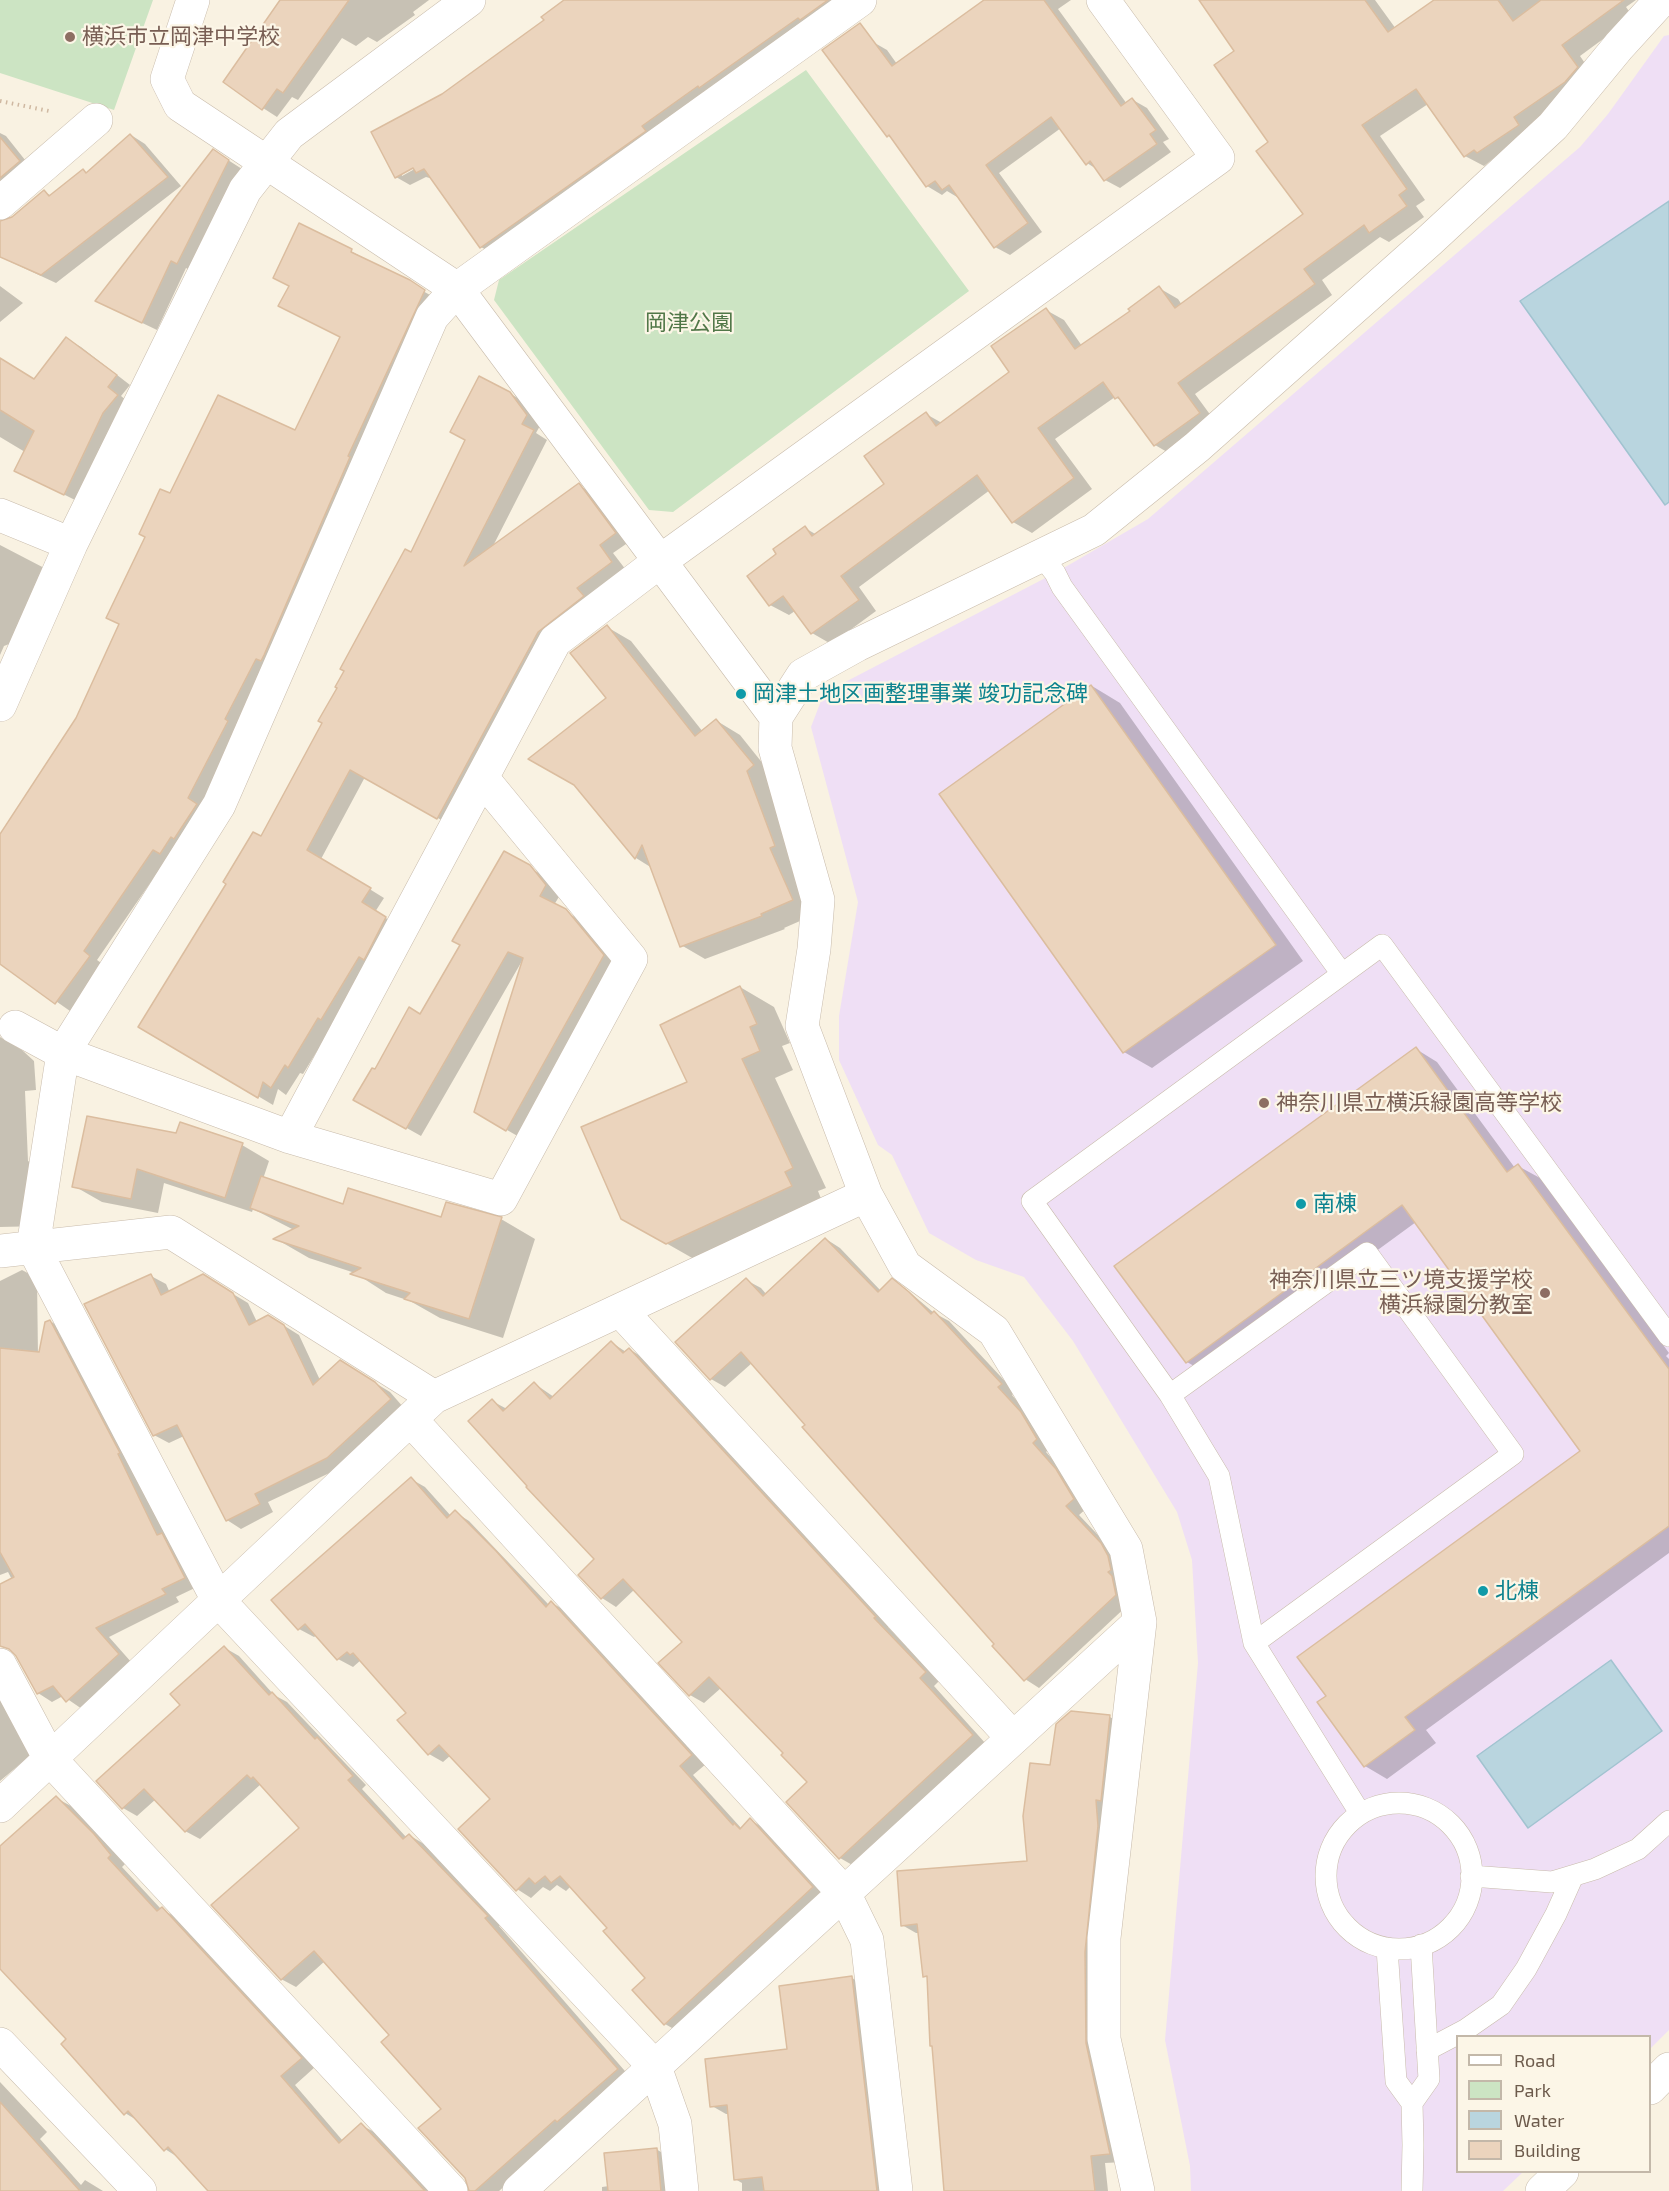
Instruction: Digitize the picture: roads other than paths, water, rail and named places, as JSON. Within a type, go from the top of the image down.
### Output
[{"type":"street","points":[[193,0],[167,79],[180,105],[457,289],[776,717]]},
{"type":"street","points":[[0,705],[7,672],[245,190],[289,134],[468,0]]},
{"type":"street","points":[[682,2191],[675,2124],[655,2067],[218,1600],[33,1248],[63,1053],[219,805],[432,317],[457,289],[860,0]]},
{"type":"street","points":[[290,1137],[555,641],[659,562],[1218,158],[1103,0]]},
{"type":"street","points":[[1138,2191],[1104,2039],[1104,1938],[1140,1622],[1126,1549],[994,1331],[904,1266],[866,1196],[802,1026],[814,949],[818,900],[775,748],[776,717],[803,675],[857,645],[1094,530],[1197,447],[1429,241],[1553,126],[1619,46],[1661,0]]},
{"type":"street","points":[[0,203],[96,120]]},
{"type":"street","points":[[0,515],[71,544]]},
{"type":"street","points":[[15,1027],[63,1053],[290,1137],[501,1199],[631,959],[483,779]]},
{"type":"street","points":[[0,1806],[434,1397],[866,1196]]},
{"type":"street","points":[[0,1251],[171,1232],[434,1397]]},
{"type":"street","points":[[620,1310],[1013,1738]]},
{"type":"street","points":[[411,1420],[844,1893],[867,1940],[896,2191]]},
{"type":"street","points":[[519,2191],[1140,1622]]},
{"type":"street","points":[[0,1665],[50,1759],[451,2191]]},
{"type":"street","points":[[0,2044],[140,2191]]},
{"type":"street","points":[[1651,2087],[1669,2069]]},
{"type":"street","points":[[1542,2191],[1561,2173]]},
{"type":"lane","points":[[1041,555],[1342,974]]},
{"type":"lane","points":[[1360,1814],[1254,1643],[1219,1476],[1170,1395],[1032,1201],[1382,945],[1669,1336]]},
{"type":"lane","points":[[1170,1395],[1367,1253],[1513,1454],[1254,1643]]},
{"type":"lane","points":[[1395,1803],[1424,1807],[1450,1822],[1466,1845],[1472,1867],[1469,1900],[1456,1922],[1440,1938],[1411,1949],[1376,1946],[1356,1936],[1336,1916],[1327,1893],[1325,1875],[1333,1843],[1348,1823],[1360,1814],[1395,1803]]},
{"type":"lane","points":[[1472,1876],[1552,1882],[1595,1869],[1638,1849],[1669,1821]]},
{"type":"lane","points":[[1427,2050],[1465,2030],[1501,2005],[1526,1969],[1556,1914],[1573,1876]]},
{"type":"lane","points":[[1412,2103],[1429,2079],[1421,1945]]},
{"type":"lane","points":[[1388,1947],[1396,2081],[1412,2103],[1412,2191]]},
{"type":"water","points":[[1669,201],[1669,502],[1665,505],[1520,301]]},
{"type":"water","points":[[1611,1660],[1662,1731],[1528,1828],[1477,1756]]},
{"type":"place","name":"横浜市立岡津中学校","points":[[70,37]]},
{"type":"place","name":"岡津土地区画整理事業 竣功記念碑","points":[[741,694]]},
{"type":"place","name":"神奈川県立横浜緑園高等学校","points":[[1264,1103]]},
{"type":"place","name":"南棟","points":[[1301,1204]]},
{"type":"place","name":"神奈川県立三ツ境支援学校 横浜緑園分教室","points":[[1545,1293]]},
{"type":"place","name":"北棟","points":[[1483,1591]]},
{"type":"park label","name":"岡津公園","points":[[689,323]]}]
